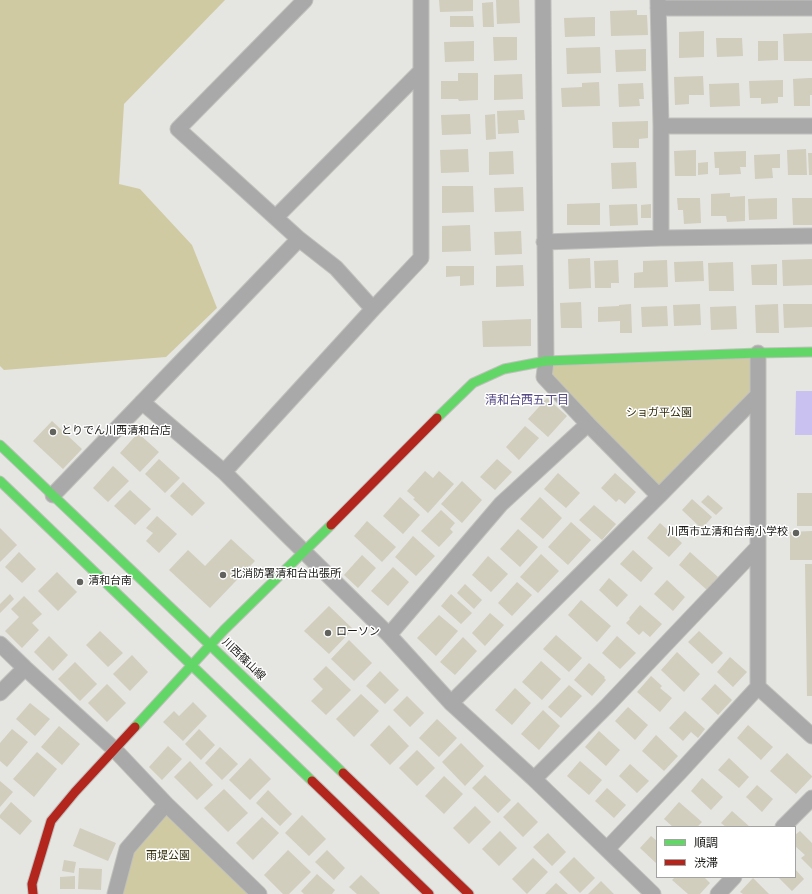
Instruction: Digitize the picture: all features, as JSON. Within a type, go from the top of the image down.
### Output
[{"type":"main road","points":[[33,894],[32,884],[51,822],[75,792],[224,630],[304,552],[444,408],[473,383],[504,370],[546,361],[812,352]]},
{"type":"main road","name":"川西篠山線","points":[[0,445],[469,894]]},
{"type":"main road","points":[[0,481],[429,894]]},
{"type":"street","points":[[305,0],[178,129],[299,239],[336,268],[372,309]]},
{"type":"street","points":[[224,472],[372,309],[421,258],[421,0]]},
{"type":"street","points":[[543,0],[546,361],[544,377],[659,496]]},
{"type":"street","points":[[661,238],[658,4],[812,8]]},
{"type":"street","points":[[276,217],[421,71]]},
{"type":"street","points":[[660,126],[812,126]]},
{"type":"street","points":[[544,242],[661,238],[812,236]]},
{"type":"street","points":[[53,495],[299,239]]},
{"type":"street","points":[[607,849],[758,687],[758,353]]},
{"type":"street","points":[[451,702],[659,496],[758,395]]},
{"type":"street","points":[[142,402],[224,472],[389,635],[451,702],[654,894]]},
{"type":"street","points":[[389,635],[501,504],[588,424]]},
{"type":"street","points":[[534,779],[607,706],[758,547]]},
{"type":"street","points":[[0,644],[114,749],[166,804],[259,894]]},
{"type":"street","points":[[0,693],[25,668]]},
{"type":"street","points":[[758,687],[812,736]]},
{"type":"street","points":[[784,826],[812,798]]},
{"type":"street","points":[[115,894],[127,849],[166,804]]},
{"type":"street","points":[[718,894],[733,878]]},
{"type":"green space","points":[[0,0],[225,0],[124,104],[119,184],[140,189],[192,245],[217,308],[166,357],[4,370],[0,366]]},
{"type":"green space","name":"ショガ平公園","points":[[758,353],[758,395],[659,496],[544,377],[546,361]]},
{"type":"green space","name":"雨堤公園","points":[[166,804],[259,894],[115,894],[127,849]]},
{"type":"shaded area","points":[[796,391],[812,391],[812,435],[795,435]]},
{"type":"building","points":[[439,0],[473,0],[473,11],[440,12]]},
{"type":"building","points":[[496,0],[519,0],[520,23],[497,24]]},
{"type":"building","points":[[493,2],[494,27],[483,27],[482,3]]},
{"type":"building","points":[[637,10],[637,15],[647,15],[648,35],[611,36],[610,11]]},
{"type":"building","points":[[450,16],[473,16],[474,27],[450,27]]},
{"type":"building","points":[[595,17],[595,36],[565,37],[564,18]]},
{"type":"building","points":[[704,31],[704,57],[679,58],[679,32]]},
{"type":"building","points":[[812,33],[812,61],[784,61],[783,34]]},
{"type":"building","points":[[493,37],[517,37],[517,60],[494,61]]},
{"type":"building","points":[[716,38],[742,38],[743,56],[717,57]]},
{"type":"building","points":[[474,41],[474,61],[445,62],[444,42]]},
{"type":"building","points":[[758,41],[778,41],[778,60],[758,61]]},
{"type":"building","points":[[600,47],[601,73],[567,74],[566,48]]},
{"type":"building","points":[[646,49],[646,71],[616,72],[615,50]]},
{"type":"building","points":[[458,73],[478,73],[478,100],[459,101],[458,99],[441,99],[441,81],[458,81]]},
{"type":"building","points":[[522,74],[523,99],[494,100],[494,75]]},
{"type":"building","points":[[703,76],[704,95],[689,95],[689,104],[675,105],[674,77]]},
{"type":"building","points":[[812,78],[812,95],[810,95],[810,106],[794,106],[793,79]]},
{"type":"building","points":[[783,80],[783,97],[778,97],[778,103],[761,104],[761,98],[750,98],[749,81]]},
{"type":"building","points":[[599,82],[600,106],[562,107],[561,88],[582,87],[582,83]]},
{"type":"building","points":[[643,83],[644,99],[639,99],[640,106],[619,107],[618,84]]},
{"type":"building","points":[[739,83],[740,106],[710,107],[709,84]]},
{"type":"building","points":[[524,110],[525,120],[518,120],[519,133],[498,134],[497,111]]},
{"type":"building","points":[[470,114],[471,134],[442,135],[441,115]]},
{"type":"building","points":[[495,114],[496,139],[486,140],[485,115]]},
{"type":"building","points":[[648,121],[648,138],[639,139],[639,148],[613,148],[612,122]]},
{"type":"building","points":[[468,149],[469,172],[441,173],[440,150]]},
{"type":"building","points":[[806,149],[807,175],[788,175],[787,150]]},
{"type":"building","points":[[696,150],[696,176],[675,176],[674,151]]},
{"type":"building","points":[[513,151],[514,174],[489,175],[489,152]]},
{"type":"building","points":[[746,151],[746,167],[740,167],[741,174],[719,175],[719,168],[715,168],[714,152]]},
{"type":"building","points":[[808,153],[812,153],[812,175],[809,175]]},
{"type":"building","points":[[780,154],[780,168],[772,168],[773,178],[755,179],[754,155]]},
{"type":"building","points":[[636,162],[637,188],[612,189],[611,163]]},
{"type":"building","points":[[708,162],[708,174],[698,175],[698,163]]},
{"type":"building","points":[[442,186],[473,186],[474,212],[442,213]]},
{"type":"building","points":[[523,187],[524,211],[495,212],[494,188]]},
{"type":"building","points":[[730,193],[730,197],[745,196],[745,221],[727,222],[726,216],[711,216],[711,194]]},
{"type":"building","points":[[677,198],[700,198],[701,223],[684,224],[683,210],[678,210]]},
{"type":"building","points":[[777,198],[777,219],[749,220],[748,199]]},
{"type":"building","points":[[792,198],[812,198],[812,225],[793,225]]},
{"type":"building","points":[[600,203],[600,225],[567,225],[567,204]]},
{"type":"building","points":[[637,204],[638,225],[610,226],[609,205]]},
{"type":"building","points":[[651,204],[651,218],[641,218],[641,205]]},
{"type":"building","points":[[470,225],[471,251],[442,252],[442,226]]},
{"type":"building","points":[[521,231],[522,254],[495,255],[494,232]]},
{"type":"building","points":[[590,258],[591,288],[569,289],[568,259]]},
{"type":"building","points":[[812,259],[812,285],[783,286],[782,260]]},
{"type":"building","points":[[618,260],[619,283],[611,283],[611,288],[595,288],[594,261]]},
{"type":"building","points":[[667,260],[668,287],[634,288],[634,273],[643,272],[643,261]]},
{"type":"building","points":[[703,261],[704,281],[675,282],[674,262]]},
{"type":"building","points":[[733,262],[734,291],[709,291],[708,263]]},
{"type":"building","points":[[777,264],[777,285],[752,285],[751,265]]},
{"type":"building","points":[[523,265],[524,286],[496,287],[496,266]]},
{"type":"building","points":[[446,266],[474,266],[474,285],[460,286],[460,276],[446,277]]},
{"type":"building","points":[[581,302],[582,328],[561,328],[560,303]]},
{"type":"building","points":[[631,304],[632,333],[620,333],[620,321],[598,322],[598,307]]},
{"type":"building","points":[[700,304],[701,325],[674,326],[673,305]]},
{"type":"building","points":[[778,304],[779,333],[756,333],[755,305]]},
{"type":"building","points":[[783,304],[812,304],[812,327],[784,328]]},
{"type":"building","points":[[667,306],[668,326],[642,327],[641,307]]},
{"type":"building","points":[[736,306],[737,329],[711,330],[710,307]]},
{"type":"building","points":[[531,319],[531,346],[483,347],[482,321]]},
{"type":"building","points":[[547,398],[567,416],[548,437],[528,419]]},
{"type":"building","points":[[52,421],[82,449],[63,469],[33,441]]},
{"type":"building","points":[[525,426],[539,438],[519,460],[506,447]]},
{"type":"building","points":[[138,433],[159,452],[140,472],[120,453]]},
{"type":"building","points":[[159,459],[180,478],[165,493],[145,474]]},
{"type":"building","points":[[497,459],[512,472],[495,490],[480,477]]},
{"type":"building","points":[[113,466],[129,481],[108,502],[93,488]]},
{"type":"building","points":[[425,471],[433,478],[439,471],[454,484],[428,513],[407,491]]},
{"type":"building","points":[[558,473],[580,493],[566,508],[544,489]]},
{"type":"building","points":[[615,473],[636,492],[625,504],[619,499],[616,502],[601,488]]},
{"type":"building","points":[[462,481],[482,500],[462,523],[441,504]]},
{"type":"building","points":[[183,482],[205,503],[192,516],[170,496]]},
{"type":"building","points":[[130,490],[151,509],[135,525],[114,506]]},
{"type":"building","points":[[797,493],[812,493],[812,526],[797,526]]},
{"type":"building","points":[[708,495],[723,508],[716,515],[701,502]]},
{"type":"building","points":[[400,497],[420,515],[403,534],[383,516]]},
{"type":"building","points":[[540,497],[562,518],[543,539],[520,519]]},
{"type":"building","points":[[692,499],[712,517],[702,529],[682,510]]},
{"type":"building","points":[[594,505],[616,524],[602,540],[579,520]]},
{"type":"building","points":[[441,510],[455,523],[450,529],[453,532],[439,547],[421,531]]},
{"type":"building","points":[[157,516],[177,534],[159,553],[146,541],[153,533],[146,528]]},
{"type":"building","points":[[367,521],[396,547],[382,562],[354,536]]},
{"type":"building","points":[[571,522],[591,540],[568,565],[548,547]]},
{"type":"building","points":[[660,523],[682,543],[669,557],[647,538]]},
{"type":"building","points":[[0,528],[17,545],[0,562]]},
{"type":"building","points":[[518,529],[538,547],[520,567],[500,549]]},
{"type":"building","points":[[812,531],[812,560],[790,560],[790,532]]},
{"type":"building","points":[[413,536],[435,556],[416,576],[395,557]]},
{"type":"building","points":[[231,539],[255,561],[210,608],[169,570],[188,550],[205,566]]},
{"type":"building","points":[[633,550],[653,568],[641,582],[620,564]]},
{"type":"building","points":[[19,552],[36,569],[22,583],[5,567]]},
{"type":"building","points":[[690,552],[718,577],[707,590],[679,565]]},
{"type":"building","points":[[541,554],[559,571],[538,593],[520,577]]},
{"type":"building","points":[[362,555],[376,568],[358,588],[344,575]]},
{"type":"building","points":[[488,556],[508,574],[491,592],[472,575]]},
{"type":"building","points":[[805,564],[812,564],[812,696],[807,696]]},
{"type":"building","points":[[393,567],[409,582],[388,606],[371,591]]},
{"type":"building","points":[[57,572],[77,592],[58,611],[38,591]]},
{"type":"building","points":[[609,578],[628,595],[617,607],[599,590]]},
{"type":"building","points":[[667,580],[685,597],[673,611],[654,594]]},
{"type":"building","points":[[517,582],[532,595],[512,616],[498,603]]},
{"type":"building","points":[[465,584],[482,600],[474,609],[457,593]]},
{"type":"building","points":[[10,594],[14,599],[0,613],[0,604]]},
{"type":"building","points":[[451,594],[472,613],[461,624],[441,606]]},
{"type":"building","points":[[24,596],[42,614],[32,623],[39,630],[22,648],[5,631],[19,617],[11,609]]},
{"type":"building","points":[[581,600],[611,626],[597,642],[568,615]]},
{"type":"building","points":[[640,605],[662,624],[650,637],[643,631],[639,635],[626,623]]},
{"type":"building","points":[[329,606],[353,629],[329,654],[304,631]]},
{"type":"building","points":[[490,613],[504,625],[485,646],[472,633]]},
{"type":"building","points":[[439,615],[458,631],[436,656],[417,638]]},
{"type":"building","points":[[100,631],[123,653],[108,667],[86,645]]},
{"type":"building","points":[[699,631],[723,653],[712,664],[688,642]]},
{"type":"building","points":[[556,635],[582,658],[569,672],[543,649]]},
{"type":"building","points":[[49,636],[68,655],[53,671],[34,652]]},
{"type":"building","points":[[617,636],[636,653],[620,669],[602,653]]},
{"type":"building","points":[[463,637],[477,651],[455,675],[440,662]]},
{"type":"building","points":[[349,640],[372,663],[354,681],[331,659]]},
{"type":"building","points":[[677,652],[700,674],[684,692],[661,670]]},
{"type":"building","points":[[132,655],[148,672],[130,691],[113,674]]},
{"type":"building","points":[[730,657],[747,672],[733,687],[717,672]]},
{"type":"building","points":[[541,661],[561,679],[542,700],[522,682]]},
{"type":"building","points":[[75,662],[97,684],[80,701],[58,679]]},
{"type":"building","points":[[589,663],[605,677],[604,678],[606,680],[592,696],[574,680]]},
{"type":"building","points":[[326,666],[351,690],[326,715],[311,701],[323,689],[313,679]]},
{"type":"building","points":[[380,671],[399,690],[385,704],[366,686]]},
{"type":"building","points":[[651,676],[662,686],[660,688],[672,698],[660,712],[637,692]]},
{"type":"building","points":[[107,684],[126,703],[107,722],[88,703]]},
{"type":"building","points":[[715,684],[732,700],[718,715],[701,699]]},
{"type":"building","points":[[569,685],[582,696],[561,718],[548,707]]},
{"type":"building","points":[[515,688],[531,703],[512,725],[495,710]]},
{"type":"building","points":[[361,694],[379,711],[354,737],[336,719]]},
{"type":"building","points":[[407,696],[424,713],[410,727],[393,710]]},
{"type":"building","points":[[193,702],[207,716],[183,741],[163,722],[174,711],[179,716]]},
{"type":"building","points":[[30,703],[50,719],[35,736],[16,719]]},
{"type":"building","points":[[628,707],[648,725],[635,740],[615,721]]},
{"type":"building","points":[[543,710],[560,726],[539,750],[521,734]]},
{"type":"building","points":[[685,711],[705,729],[698,738],[691,732],[683,741],[669,728]]},
{"type":"building","points":[[437,719],[457,738],[439,757],[419,738]]},
{"type":"building","points":[[389,725],[409,746],[390,765],[370,745]]},
{"type":"building","points":[[748,725],[773,747],[761,760],[737,738]]},
{"type":"building","points":[[59,726],[80,744],[62,765],[41,747]]},
{"type":"building","points":[[12,729],[28,742],[7,767],[0,761],[0,743]]},
{"type":"building","points":[[199,729],[215,745],[201,760],[185,744]]},
{"type":"building","points":[[599,731],[620,750],[606,766],[585,747]]},
{"type":"building","points":[[656,735],[678,756],[664,771],[642,751]]},
{"type":"building","points":[[461,743],[484,766],[465,786],[442,762]]},
{"type":"building","points":[[168,746],[182,759],[162,780],[149,767]]},
{"type":"building","points":[[220,747],[238,764],[222,780],[205,763]]},
{"type":"building","points":[[417,750],[435,768],[417,786],[399,768]]},
{"type":"building","points":[[37,752],[57,769],[34,797],[13,779]]},
{"type":"building","points":[[787,753],[812,776],[796,794],[770,771]]},
{"type":"building","points":[[250,758],[271,779],[250,800],[229,780]]},
{"type":"building","points":[[729,758],[749,777],[739,788],[718,770]]},
{"type":"building","points":[[190,761],[213,785],[197,800],[174,777]]},
{"type":"building","points":[[580,761],[602,780],[589,795],[567,776]]},
{"type":"building","points":[[630,764],[649,781],[637,793],[619,776]]},
{"type":"building","points":[[485,775],[511,800],[498,813],[472,788]]},
{"type":"building","points":[[444,776],[463,794],[444,814],[425,796]]},
{"type":"building","points":[[702,778],[723,797],[711,810],[691,791]]},
{"type":"building","points":[[0,781],[13,792],[0,807]]},
{"type":"building","points":[[757,785],[773,799],[762,812],[746,797]]},
{"type":"building","points":[[607,788],[626,805],[614,818],[595,801]]},
{"type":"building","points":[[224,789],[248,813],[228,832],[204,808]]},
{"type":"building","points":[[268,790],[292,814],[280,826],[256,803]]},
{"type":"building","points":[[11,802],[32,821],[20,835],[0,818],[0,815]]},
{"type":"building","points":[[518,802],[538,822],[523,837],[503,817]]},
{"type":"building","points":[[679,802],[702,822],[698,826],[672,826],[664,819]]},
{"type":"building","points":[[475,806],[491,822],[469,844],[453,828]]},
{"type":"building","points":[[732,811],[749,826],[725,826],[721,823]]},
{"type":"building","points":[[302,815],[326,839],[309,856],[285,833]]},
{"type":"building","points":[[262,817],[279,833],[253,860],[236,843]]},
{"type":"building","points":[[80,828],[116,843],[108,861],[73,846]]},
{"type":"building","points":[[500,831],[517,848],[499,866],[482,849]]},
{"type":"building","points":[[800,831],[812,843],[812,869],[801,858],[805,855],[796,847],[796,834]]},
{"type":"building","points":[[548,833],[566,852],[552,866],[533,847]]},
{"type":"building","points":[[651,836],[656,840],[656,863],[640,848]]},
{"type":"building","points":[[288,850],[311,872],[289,894],[283,894],[264,875]]},
{"type":"building","points":[[327,850],[345,868],[334,880],[315,862]]},
{"type":"building","points":[[574,857],[595,878],[580,893],[559,872]]},
{"type":"building","points":[[533,858],[548,872],[527,894],[512,879]]},
{"type":"building","points":[[64,860],[76,862],[74,873],[62,871]]},
{"type":"building","points":[[79,868],[102,869],[101,890],[78,889]]},
{"type":"building","points":[[796,870],[804,879],[792,891],[779,878],[796,878]]},
{"type":"building","points":[[317,874],[335,890],[332,894],[304,894],[301,891]]},
{"type":"building","points":[[361,875],[380,893],[379,894],[357,894],[349,887]]},
{"type":"building","points":[[75,876],[75,889],[60,889],[60,877]]},
{"type":"building","points":[[674,878],[705,878],[710,883],[700,894],[688,894],[672,880]]},
{"type":"building","points":[[753,878],[769,894],[743,894],[740,892]]},
{"type":"building","points":[[601,881],[614,894],[588,894]]},
{"type":"building","points":[[556,883],[568,894],[545,894]]},
{"type":"traffic: fast","points":[[437,418],[473,383],[504,369],[546,361],[812,352]]},
{"type":"traffic: fast","points":[[0,445],[343,773]]},
{"type":"traffic: fast","points":[[0,481],[312,781]]},
{"type":"traffic: fast","points":[[135,727],[224,630],[331,525]]},
{"type":"traffic: jam","points":[[331,525],[437,418]]},
{"type":"traffic: jam","points":[[33,894],[32,884],[51,821],[75,792],[135,727]]},
{"type":"traffic: jam","points":[[343,773],[469,894]]},
{"type":"traffic: jam","points":[[312,781],[429,894]]},
{"type":"place","name":"とりでん川西清和台店","points":[[53,432]]},
{"type":"place","name":"川西市立清和台南小学校","points":[[796,533]]},
{"type":"place","name":"北消防署清和台出張所","points":[[223,575]]},
{"type":"place","name":"清和台南","points":[[80,582]]},
{"type":"place","name":"ローソン","points":[[328,633]]},
{"type":"district","name":"清和台西五丁目","points":[[527,402]]}]
